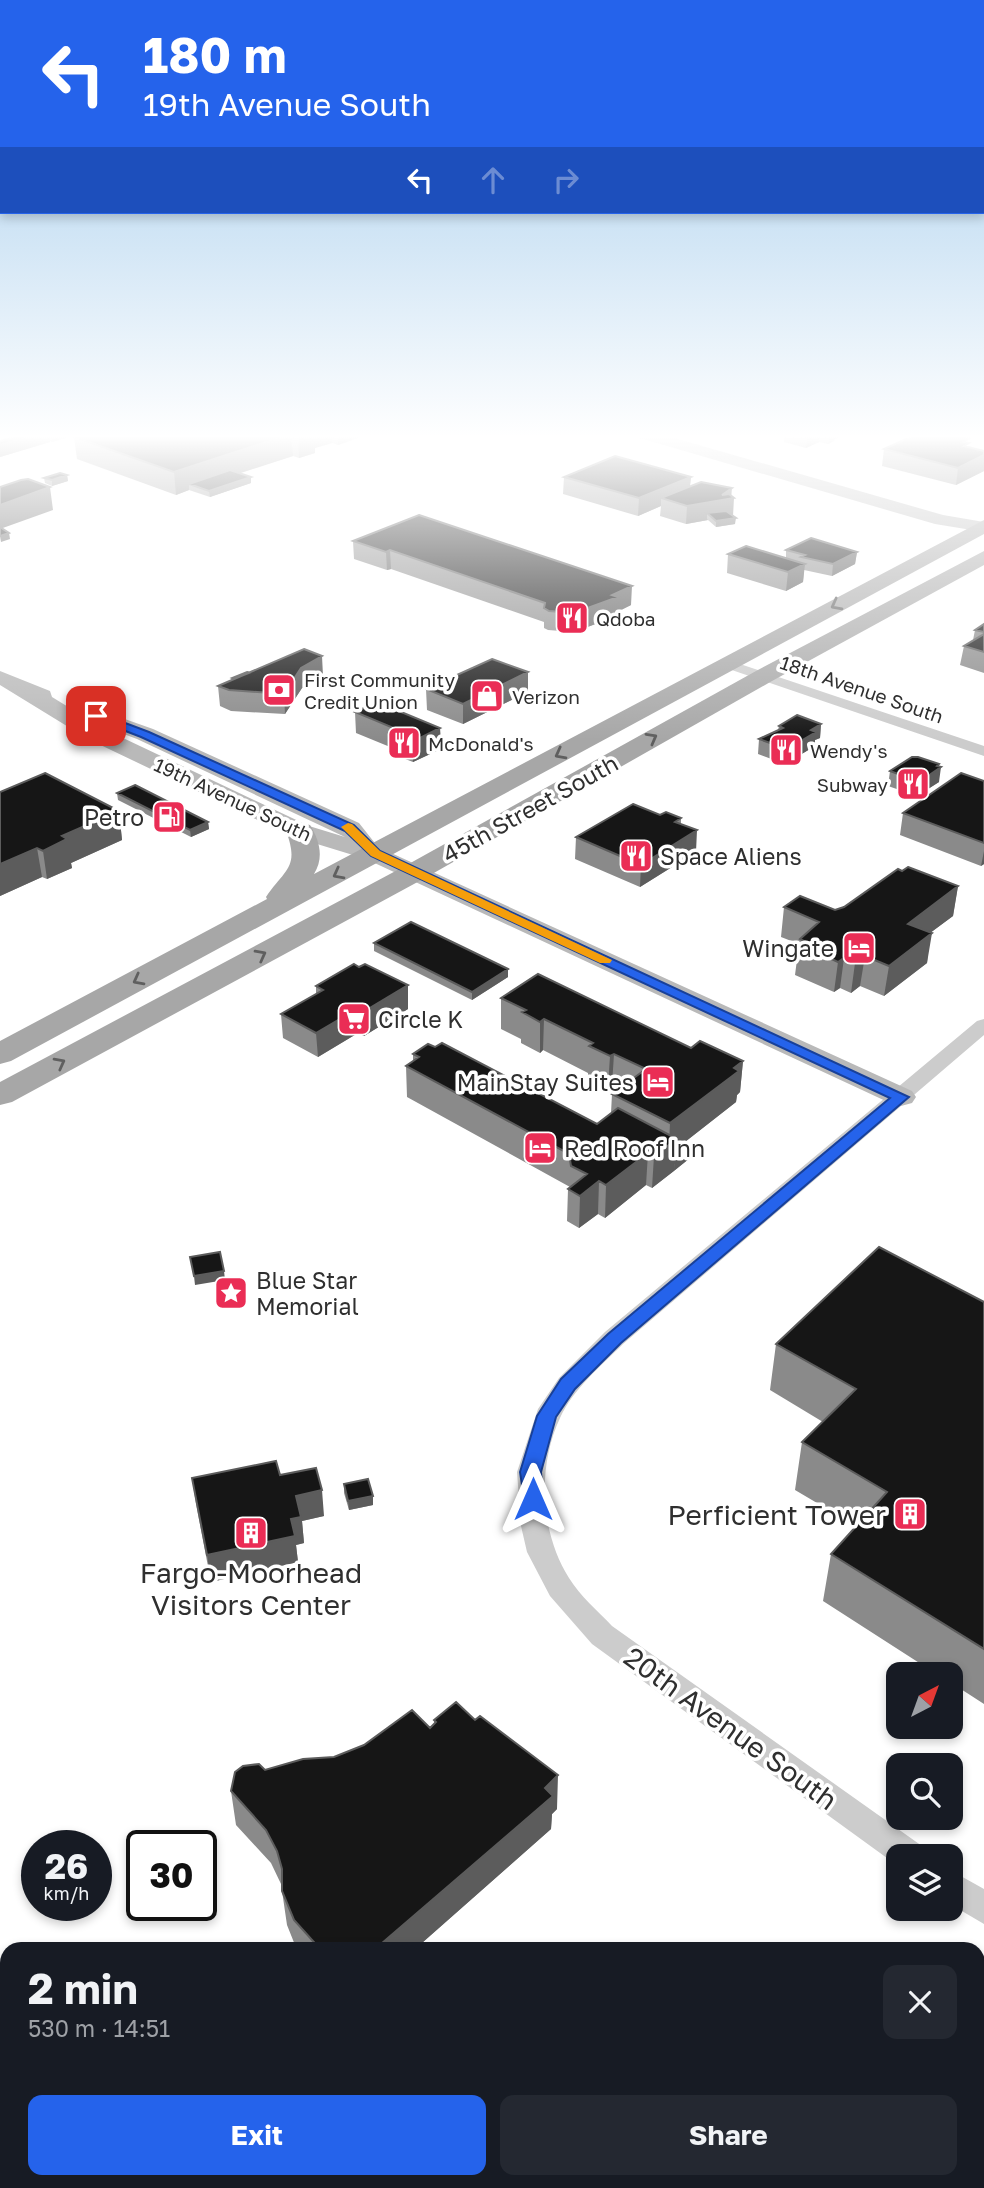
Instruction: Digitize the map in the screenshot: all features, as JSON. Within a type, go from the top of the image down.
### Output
[{"type":"main road","name":"45th Street South","points":[[0,1054],[967,535]]},
{"type":"main road","name":"45th Street South","points":[[0,1095],[415,872],[764,676],[984,557]]},
{"type":"main road","points":[[271,910],[307,866],[307,849],[300,831]]},
{"type":"street","name":"18th Avenue South","points":[[728,664],[984,751]]},
{"type":"street","name":"19th Avenue South","points":[[0,677],[96,734],[300,831],[375,854],[901,1097]]},
{"type":"street","name":"19th Avenue South","points":[[24,689],[145,734],[350,828],[375,854]]},
{"type":"street","name":"20th Avenue South","points":[[893,1844],[602,1635],[560,1588],[541,1552],[535,1526],[530,1472],[547,1416],[568,1384],[625,1329],[984,1025]]},
{"type":"street","points":[[963,1894],[984,1908]]},
{"type":"building","points":[[368,535],[479,535],[632,586],[612,595],[618,597],[574,613],[549,611],[544,608],[545,603],[390,550],[386,552],[353,541]]},
{"type":"building","points":[[811,538],[857,552],[833,564],[801,557],[805,555],[786,550]]},
{"type":"building","points":[[746,546],[805,564],[788,572],[728,554]]},
{"type":"building","points":[[984,624],[984,632],[975,630]]},
{"type":"building","points":[[984,634],[984,652],[964,646]]},
{"type":"building","points":[[304,649],[322,656],[301,668],[284,694],[229,690],[218,686]]},
{"type":"building","points":[[492,659],[528,672],[463,704],[426,689]]},
{"type":"building","points":[[377,702],[440,728],[412,742],[395,734],[401,731],[355,712]]},
{"type":"building","points":[[797,715],[821,724],[811,730],[816,732],[787,749],[759,739],[783,728],[779,726]]},
{"type":"building","points":[[912,757],[939,764],[937,766],[941,767],[919,782],[890,771]]},
{"type":"building","points":[[45,773],[119,811],[62,836],[67,839],[43,851],[37,848],[0,864],[0,792]]},
{"type":"building","points":[[961,773],[984,781],[984,843],[903,813]]},
{"type":"building","points":[[135,785],[208,822],[190,830],[117,793]]},
{"type":"building","points":[[633,804],[660,815],[666,812],[681,818],[675,822],[697,830],[641,865],[576,837]]},
{"type":"building","points":[[908,867],[958,886],[908,924],[932,933],[889,966],[865,956],[855,963],[844,958],[838,962],[799,944],[804,941],[800,939],[819,922],[784,907],[800,896],[835,910],[844,907],[898,869],[902,871]]},
{"type":"building","name":"Circle K","points":[[411,922],[508,969],[472,992],[374,943]]},
{"type":"building","points":[[354,964],[359,967],[365,964],[408,985],[363,1012],[357,1009],[316,1033],[281,1014],[323,990],[316,986]]},
{"type":"building","points":[[538,974],[691,1048],[700,1041],[743,1061],[734,1068],[739,1071],[670,1123],[612,1094],[646,1069],[589,1046],[593,1043],[544,1019],[540,1022],[522,1012],[526,1010],[501,998]]},
{"type":"building","points":[[442,1043],[597,1124],[618,1108],[677,1139],[654,1156],[648,1153],[606,1185],[599,1181],[580,1196],[568,1189],[587,1174],[571,1166],[570,1160],[575,1157],[406,1066],[419,1057],[413,1054],[428,1044],[435,1047]]},
{"type":"building","points":[[676,1143],[691,1150],[675,1162],[677,1151]]},
{"type":"building","name":"Perficient Tower","points":[[879,1247],[984,1302],[984,1649],[831,1554],[887,1492],[802,1442],[856,1389],[776,1344]]},
{"type":"building","points":[[220,1252],[224,1271],[194,1276],[190,1257]]},
{"type":"building","points":[[276,1461],[280,1475],[316,1468],[322,1490],[296,1496],[301,1517],[291,1519],[295,1536],[207,1555],[192,1478]]},
{"type":"building","points":[[368,1479],[373,1496],[348,1501],[344,1484]]},
{"type":"building","points":[[456,1702],[475,1720],[480,1716],[558,1775],[545,1788],[553,1796],[383,1942],[314,1942],[294,1920],[282,1891],[282,1869],[277,1851],[266,1830],[231,1791],[235,1772],[243,1766],[259,1764],[265,1770],[303,1759],[334,1757],[364,1745],[412,1710],[430,1728],[436,1722],[434,1720]]},
{"type":"slow traffic","points":[[348,827],[375,854],[605,960]]},
{"type":"place","name":"Qdoba","points":[[572,618]]},
{"type":"place","name":"First Community Credit Union","points":[[279,690]]},
{"type":"place","name":"Verizon","points":[[487,696]]},
{"type":"place","name":"McDonald's","points":[[404,743]]},
{"type":"place","name":"Wendy's","points":[[786,750]]},
{"type":"place","name":"Subway","points":[[913,784]]},
{"type":"place","name":"Petro","points":[[169,817]]},
{"type":"place","name":"Space Aliens","points":[[636,856]]},
{"type":"place","name":"Wingate","points":[[859,948]]},
{"type":"place","name":"Circle K","points":[[354,1019]]},
{"type":"place","name":"MainStay Suites","points":[[658,1082]]},
{"type":"place","name":"Red Roof Inn","points":[[540,1148]]},
{"type":"place","name":"Blue Star Memorial","points":[[231,1293]]},
{"type":"place","name":"Perficient Tower","points":[[910,1514]]},
{"type":"place","name":"Fargo-Moorhead Visitors Center","points":[[251,1533]]},
{"type":"route","points":[[96,716],[145,734],[350,828],[375,854],[901,1097],[614,1338],[568,1384],[547,1416],[530,1472],[533,1499]]}]
